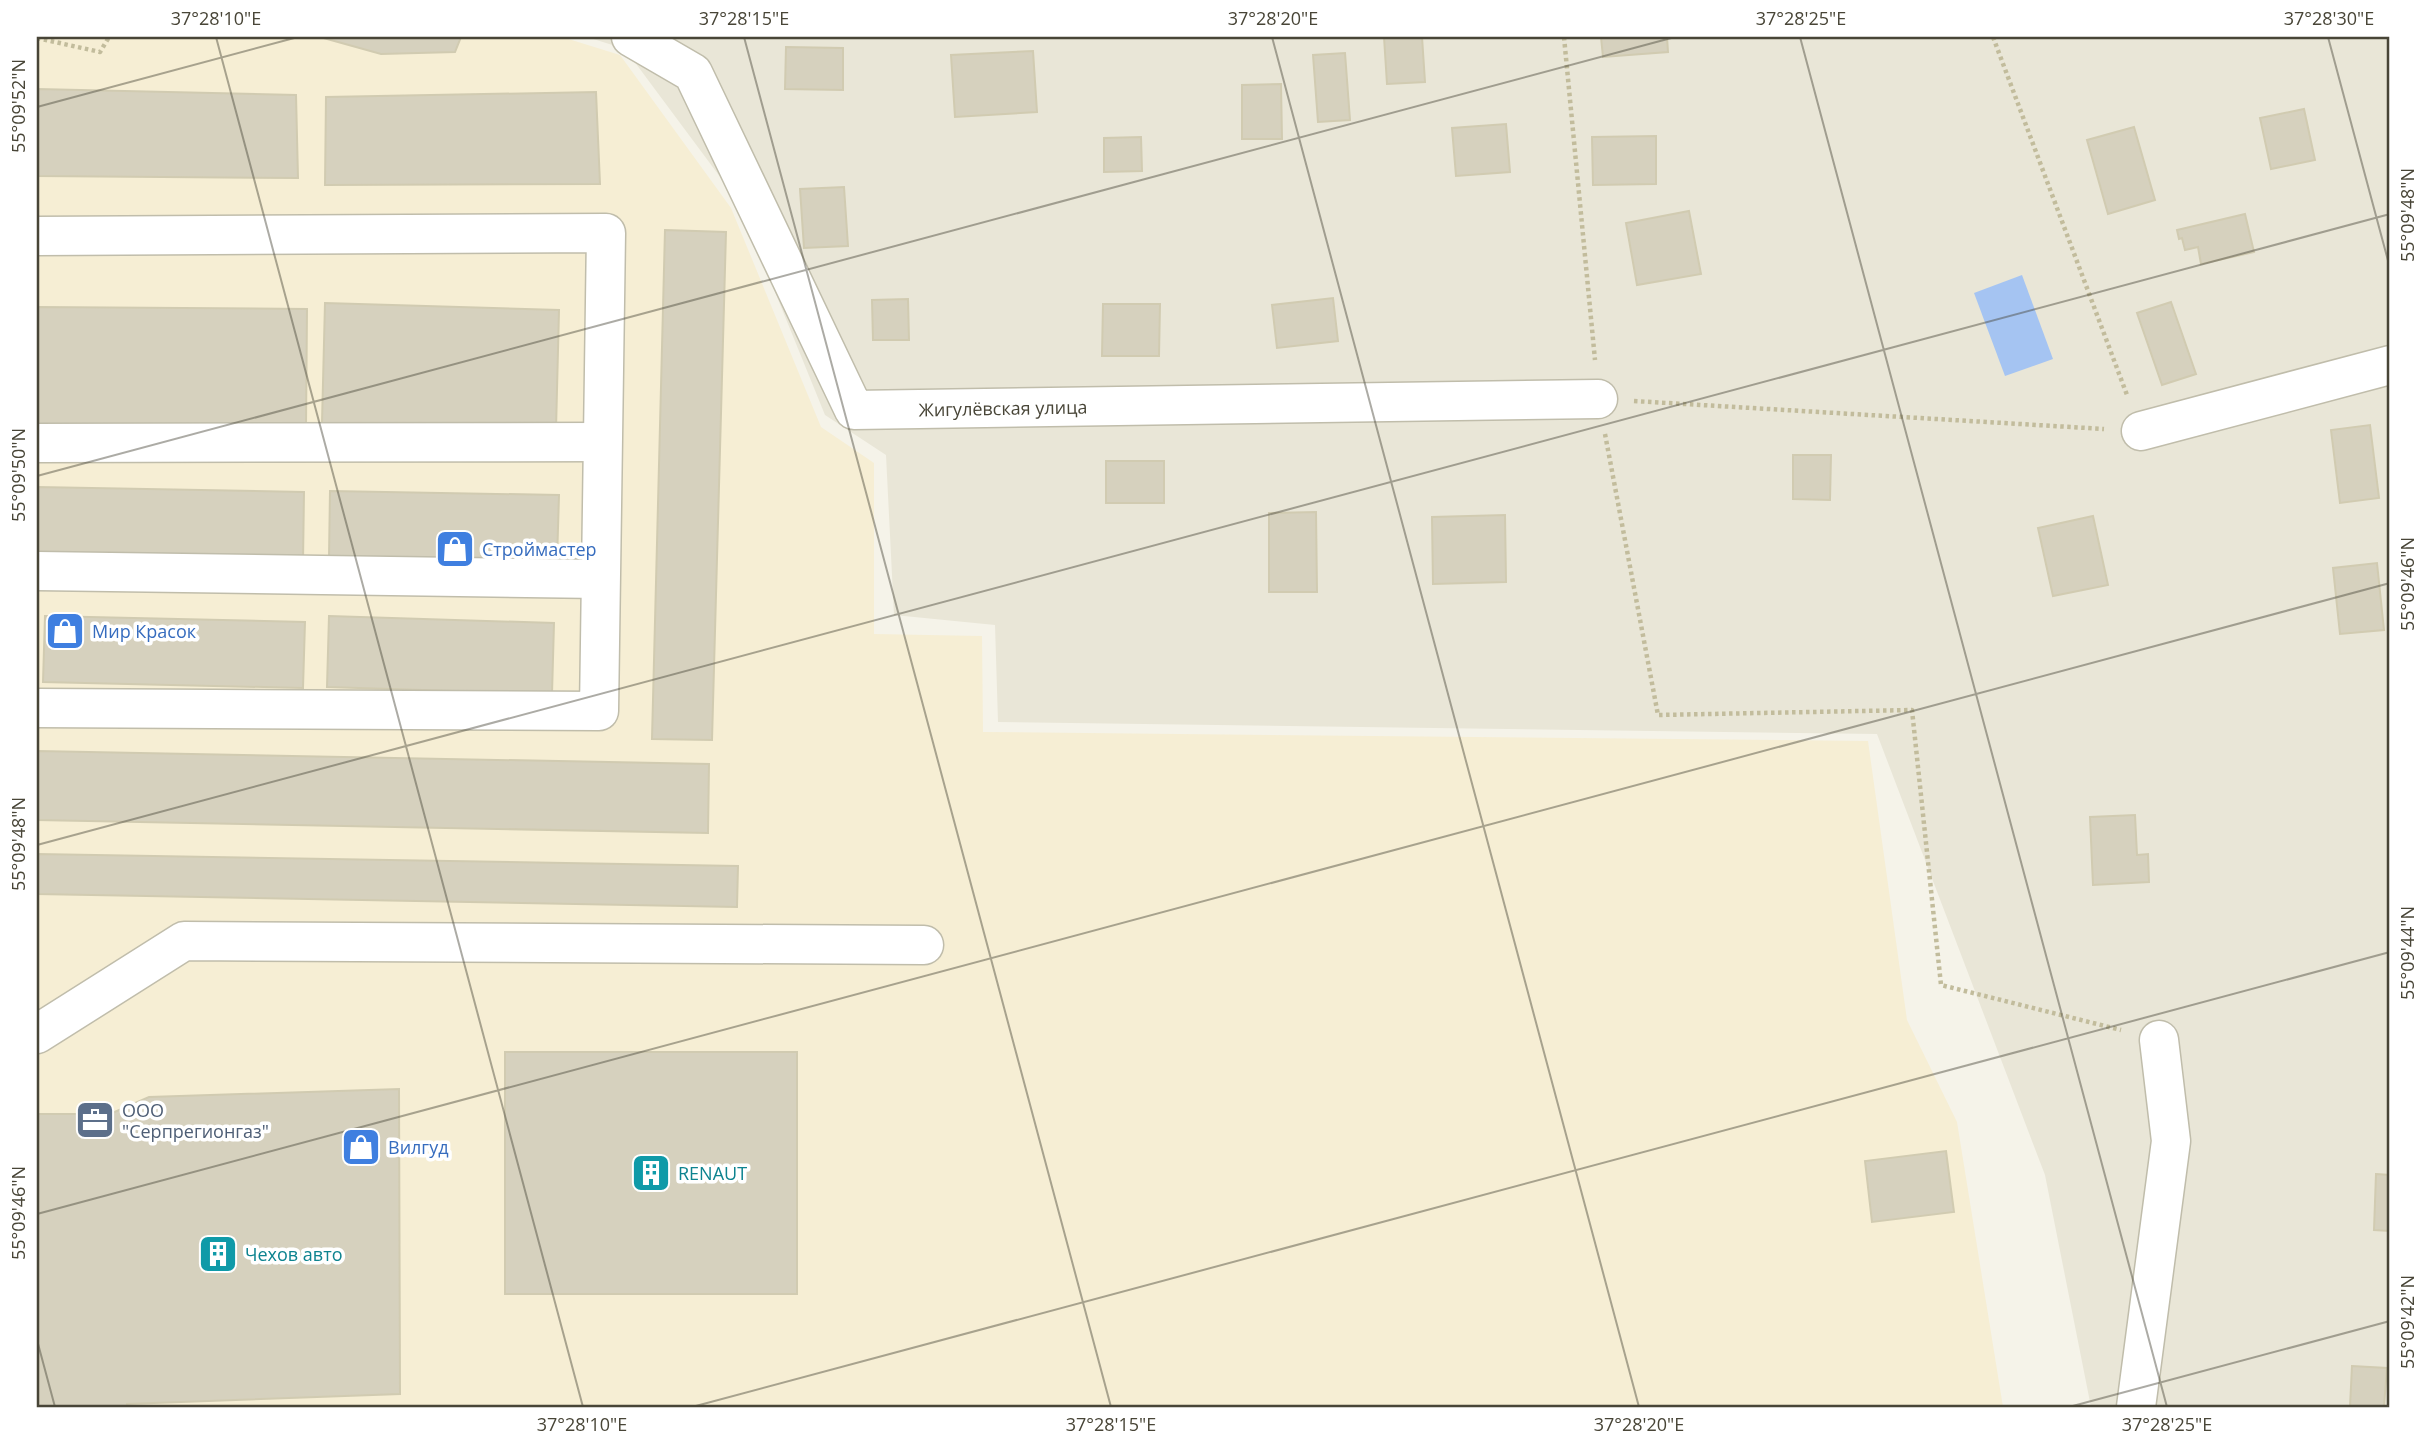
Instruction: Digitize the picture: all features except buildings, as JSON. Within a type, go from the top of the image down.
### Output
[{"type":"street","name":"Жигулёвская улица","points":[[631,37],[692,73],[854,410],[1598,399]]},
{"type":"street","points":[[37,236],[607,233],[599,711],[37,708]]},
{"type":"street","points":[[2141,431],[2390,365]]},
{"type":"street","points":[[37,443],[602,442]]},
{"type":"street","points":[[37,571],[600,579]]},
{"type":"street","points":[[37,1034],[184,941],[924,946]]},
{"type":"street","points":[[2136,1407],[2171,1141],[2159,1040]]},
{"type":"path","points":[[37,38],[100,51],[109,37]]},
{"type":"path","points":[[1564,37],[1598,399],[1657,715],[1912,710],[1941,985],[2159,1040]]},
{"type":"path","points":[[1598,399],[2141,431],[1993,37]]},
{"type":"shaded area","points":[[37,37],[562,37],[620,55],[731,208],[821,427],[874,463],[874,634],[982,636],[983,732],[1868,741],[1907,1020],[1957,1122],[2003,1407],[37,1407]]},
{"type":"shaded area","points":[[587,37],[2390,37],[2390,1407],[2091,1407],[2045,1175],[1877,734],[998,722],[995,625],[894,615],[886,455],[825,415],[738,201],[625,49]]},
{"type":"water","points":[[2022,275],[2053,359],[2005,376],[1974,293]]},
{"type":"place","name":"Строймастер","points":[[455,549]]},
{"type":"place","name":"Мир Красок","points":[[65,631]]},
{"type":"place","name":"ООО \"Серпрегионгаз\"","points":[[95,1120]]},
{"type":"place","name":"Вилгуд","points":[[361,1147]]},
{"type":"place","name":"RENAUT","points":[[651,1173]]},
{"type":"place","name":"Чехов авто","points":[[218,1254]]}]
